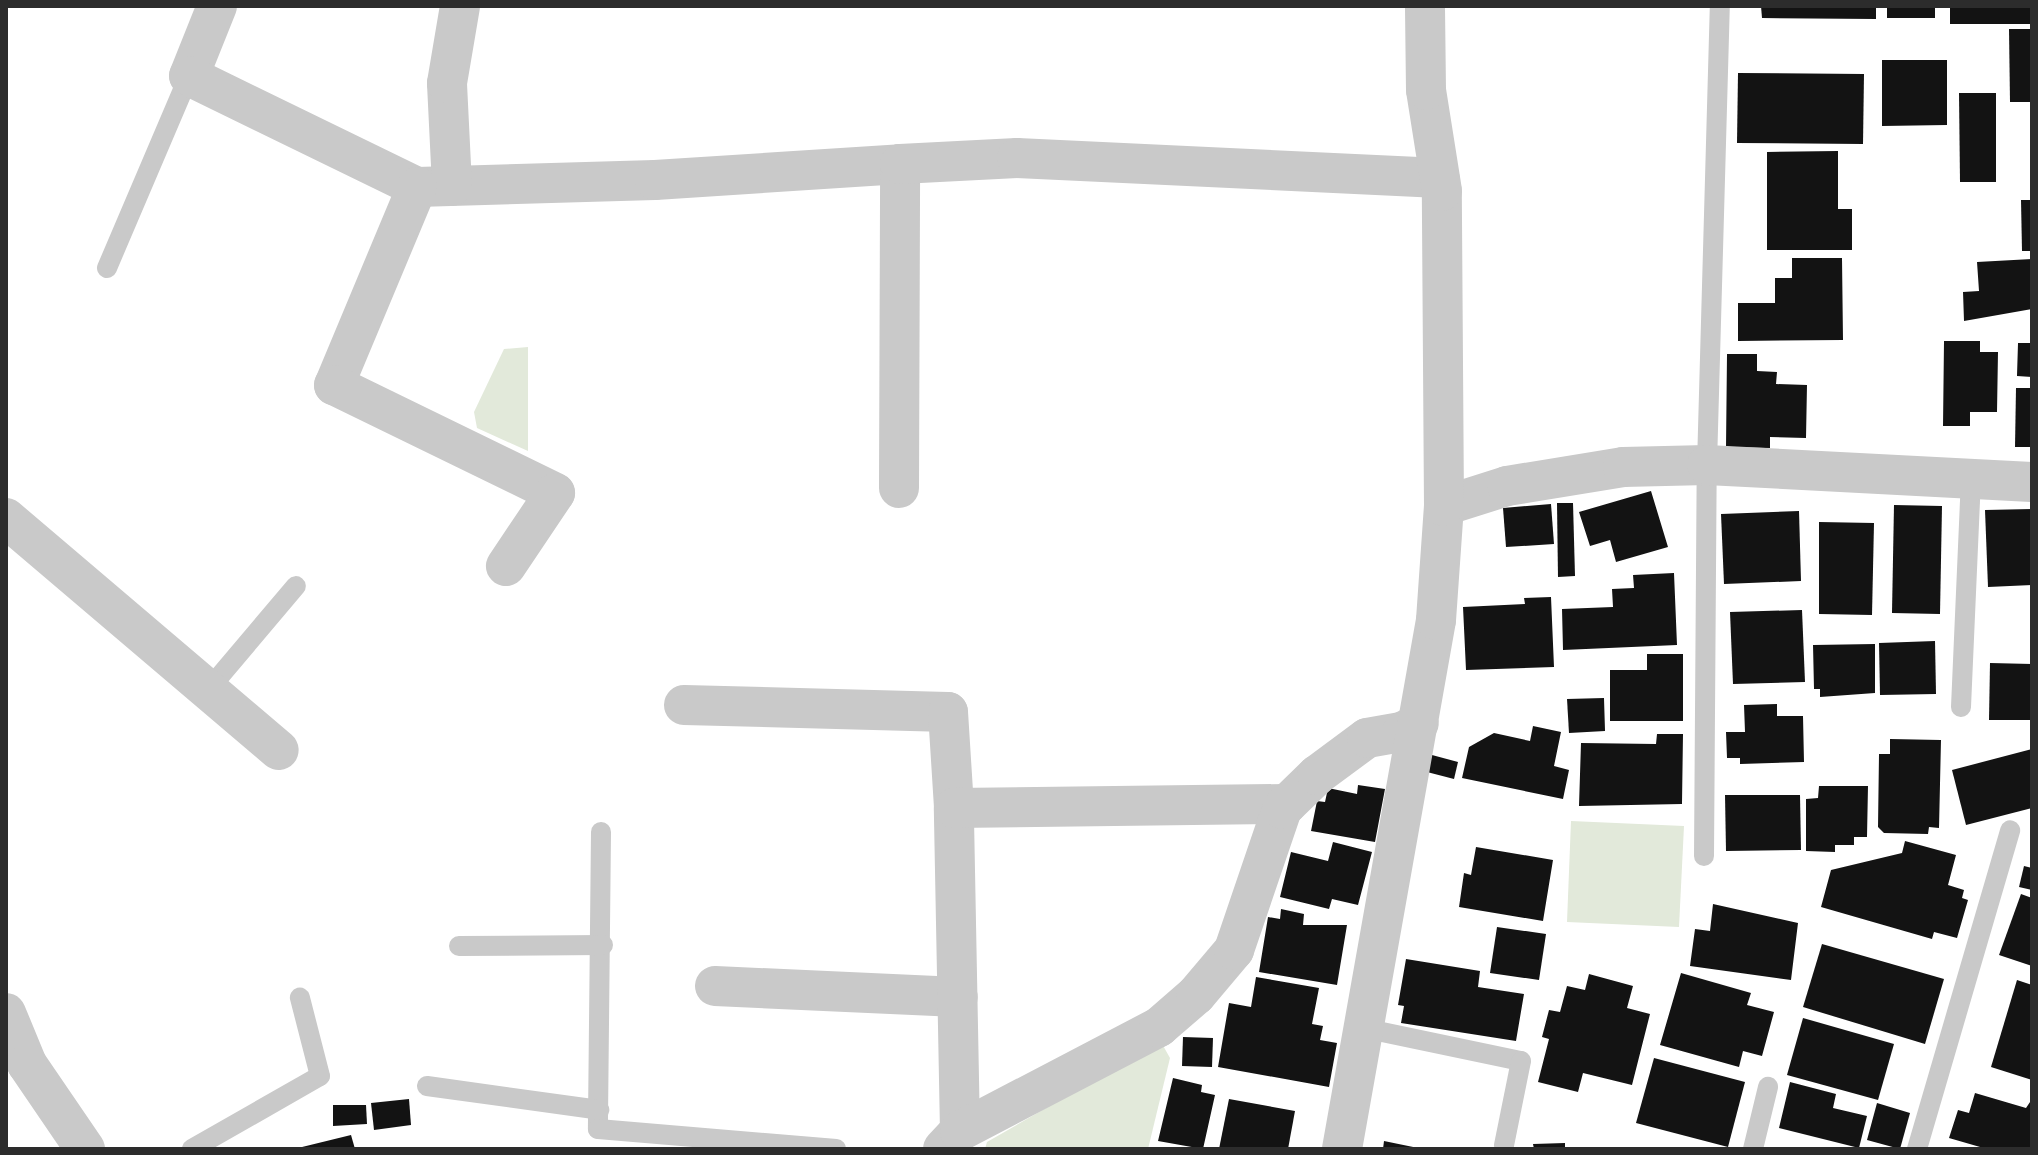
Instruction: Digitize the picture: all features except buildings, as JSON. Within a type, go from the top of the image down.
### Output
[{"type":"street","points":[[217,6],[189,76],[435,186],[655,180],[1017,158],[1440,178]]},
{"type":"street","points":[[460,6],[435,186],[334,385],[555,493],[506,566]]},
{"type":"street","points":[[1342,1149],[1436,620],[1444,506],[1440,178],[1426,90],[1425,6]]},
{"type":"street","points":[[899,488],[900,164]]},
{"type":"street","points":[[1444,506],[1507,486],[1623,467],[1707,465],[2032,482]]},
{"type":"street","points":[[6,518],[279,750]]},
{"type":"street","points":[[684,705],[948,712],[954,808],[958,997],[952,1140]]},
{"type":"street","points":[[952,1140],[1159,1027],[1220,972],[1234,950],[1287,804],[1367,738],[1402,732],[1419,723]]},
{"type":"street","points":[[954,808],[1287,804]]},
{"type":"street","points":[[715,986],[958,997]]},
{"type":"street","points":[[6,1013],[27,1064],[85,1149]]},
{"type":"lane","points":[[1704,856],[1707,465],[1720,6]]},
{"type":"lane","points":[[107,268],[189,76]]},
{"type":"lane","points":[[1961,707],[1971,479]]},
{"type":"lane","points":[[208,690],[296,586]]},
{"type":"lane","points":[[1917,1149],[2010,830]]},
{"type":"lane","points":[[601,832],[603,945],[598,1129],[748,1147],[836,1149]]},
{"type":"lane","points":[[459,946],[603,945]]},
{"type":"lane","points":[[192,1149],[320,1076],[300,998]]},
{"type":"lane","points":[[1363,1028],[1521,1061],[1504,1145]]},
{"type":"lane","points":[[427,1086],[599,1110]]},
{"type":"lane","points":[[1753,1149],[1768,1087]]},
{"type":"green space","points":[[528,347],[528,451],[477,428],[474,412],[504,349]]},
{"type":"green space","points":[[1571,821],[1684,826],[1679,927],[1567,922]]},
{"type":"green space","points":[[1161,1042],[1170,1058],[1148,1149],[985,1149],[987,1142]]}]
